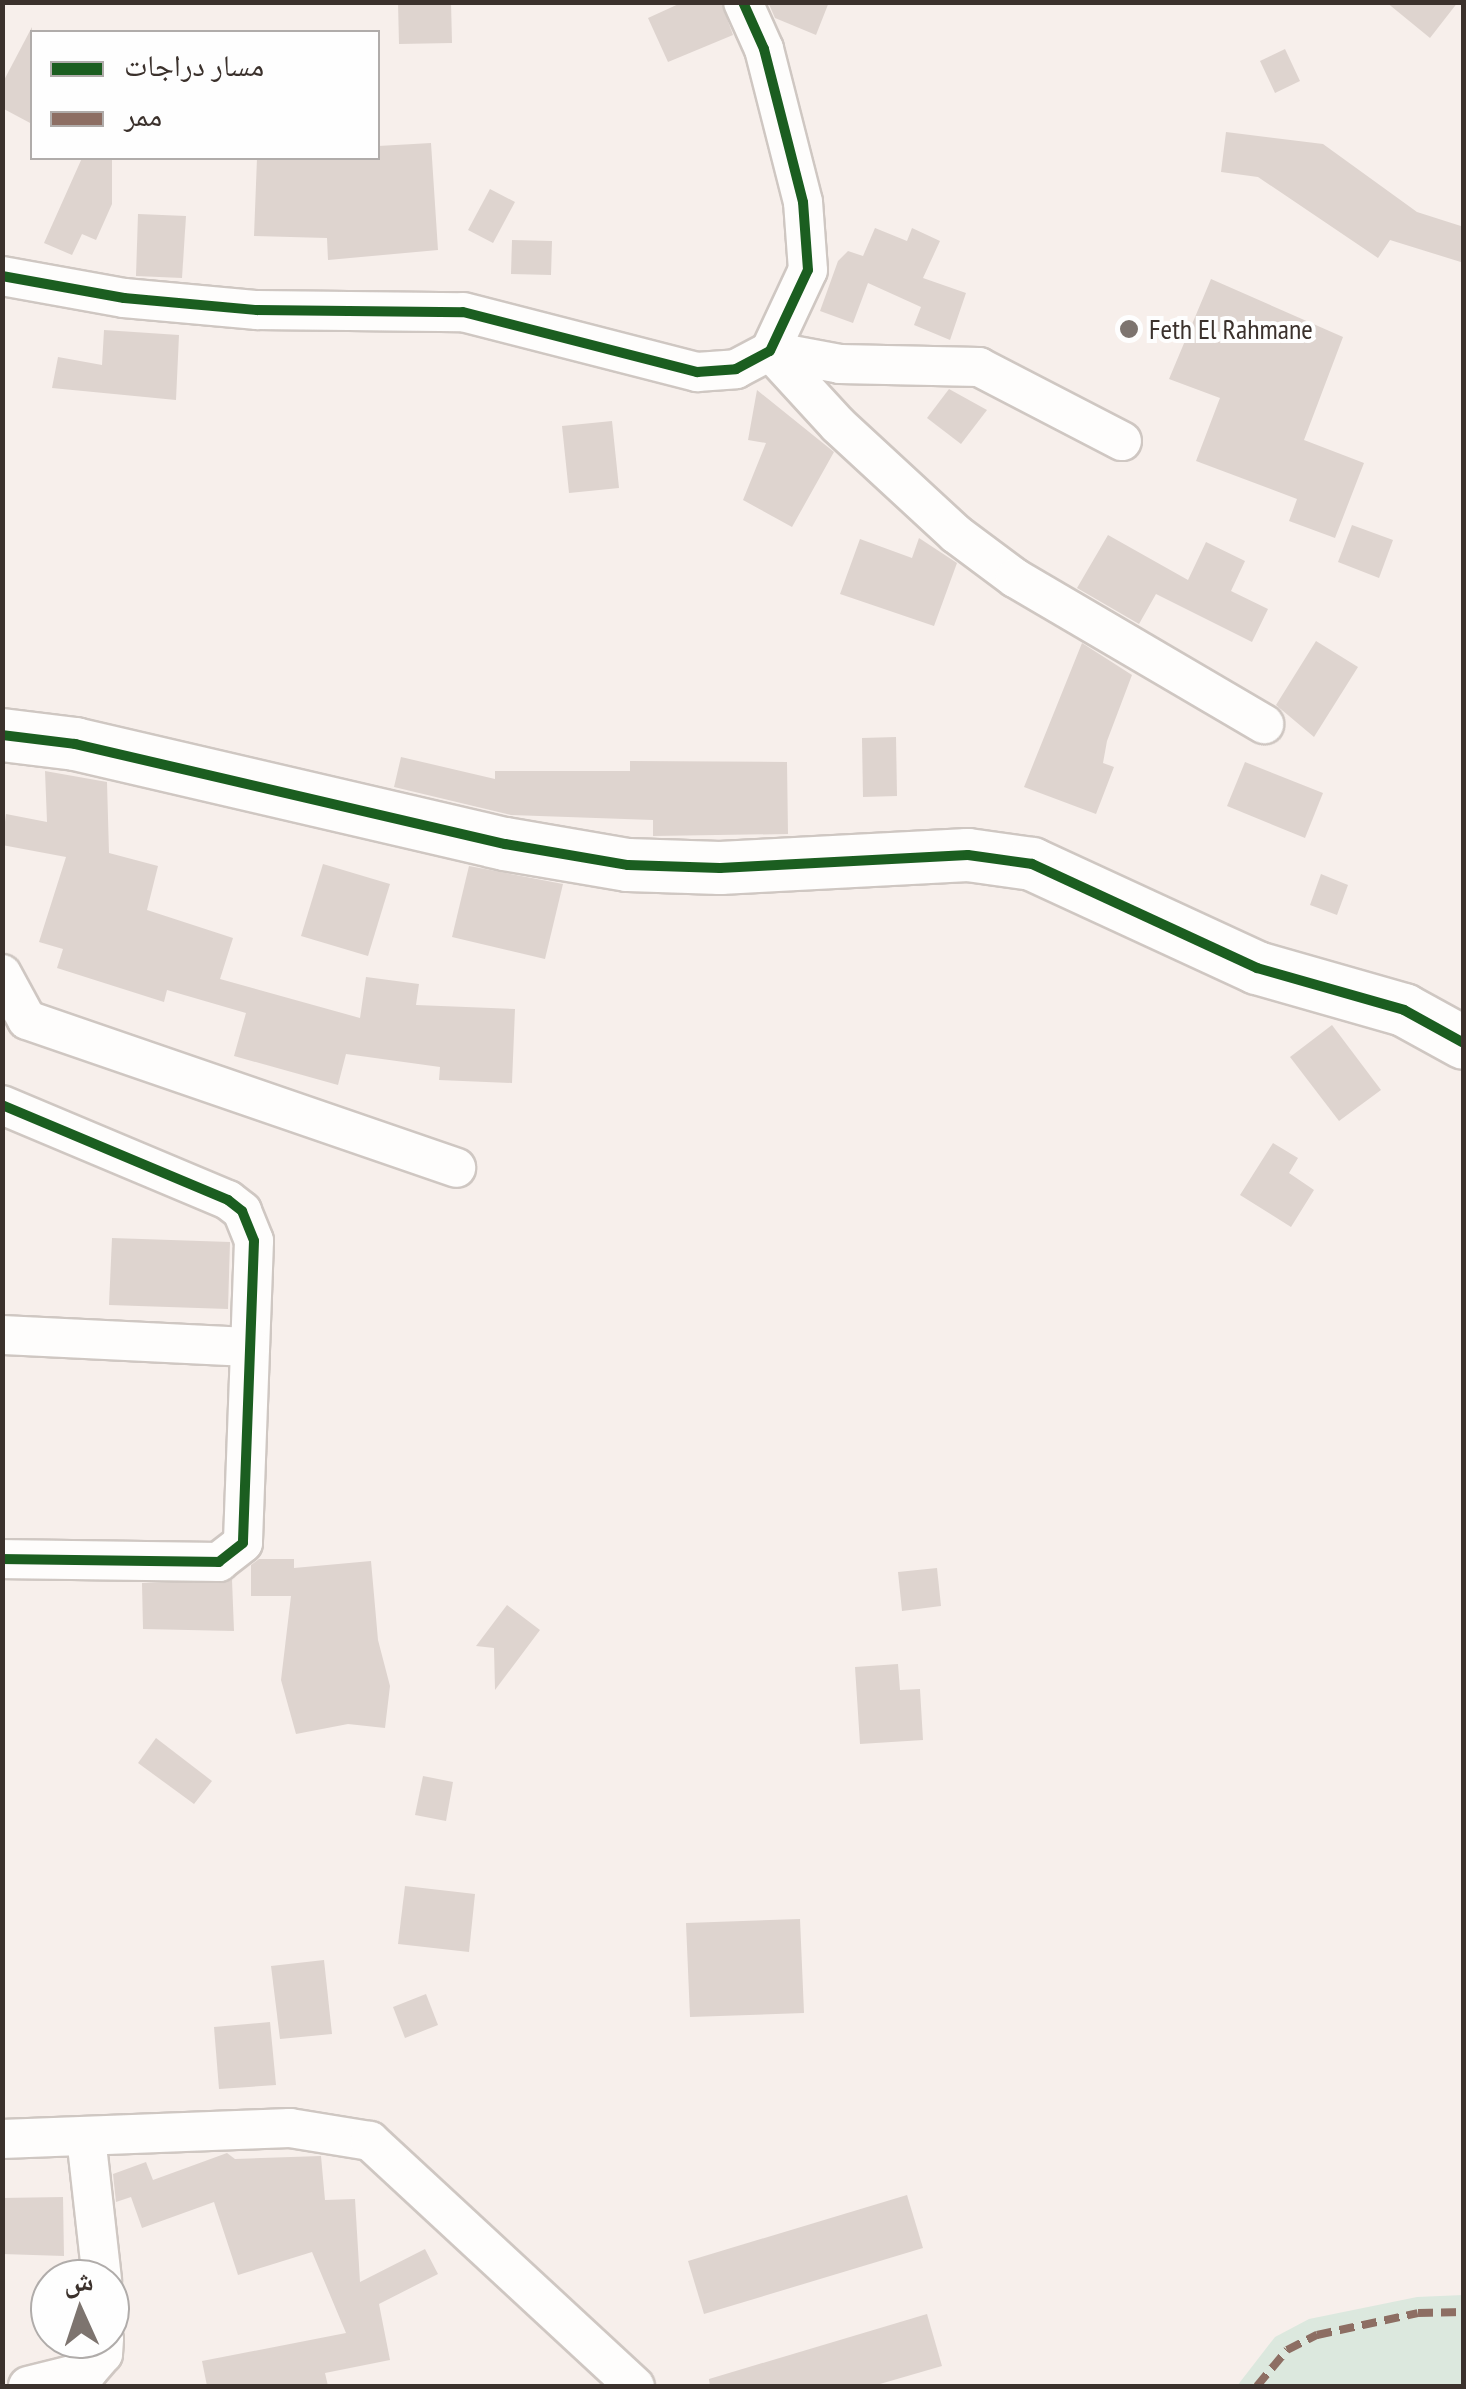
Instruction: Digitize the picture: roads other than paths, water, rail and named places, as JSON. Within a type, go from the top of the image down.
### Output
[{"type":"street","points":[[2,276],[124,298],[257,310],[463,312],[697,372],[736,369],[770,350],[808,270],[803,202],[764,49],[742,2]]},
{"type":"street","points":[[770,350],[840,364],[979,367],[1122,441]]},
{"type":"street","points":[[770,350],[838,425],[970,545],[1015,578],[1264,724]]},
{"type":"street","points":[[2,734],[75,744],[505,844],[628,865],[720,868],[968,855],[1032,864],[1257,968],[1404,1010],[1464,1043]]},
{"type":"street","points":[[2,974],[27,1020],[456,1168]]},
{"type":"street","points":[[2,1106],[242,1211],[254,1241],[244,1543],[219,1562],[2,1558]]},
{"type":"street","points":[[2,1336],[250,1347]]},
{"type":"street","points":[[2,2138],[290,2128],[370,2141],[635,2386]]},
{"type":"street","points":[[86,2138],[100,2259]]},
{"type":"street","points":[[28,2386],[88,2371],[98,2359]]},
{"type":"place","name":"Feth El Rahmane","points":[[1129,329]]}]
